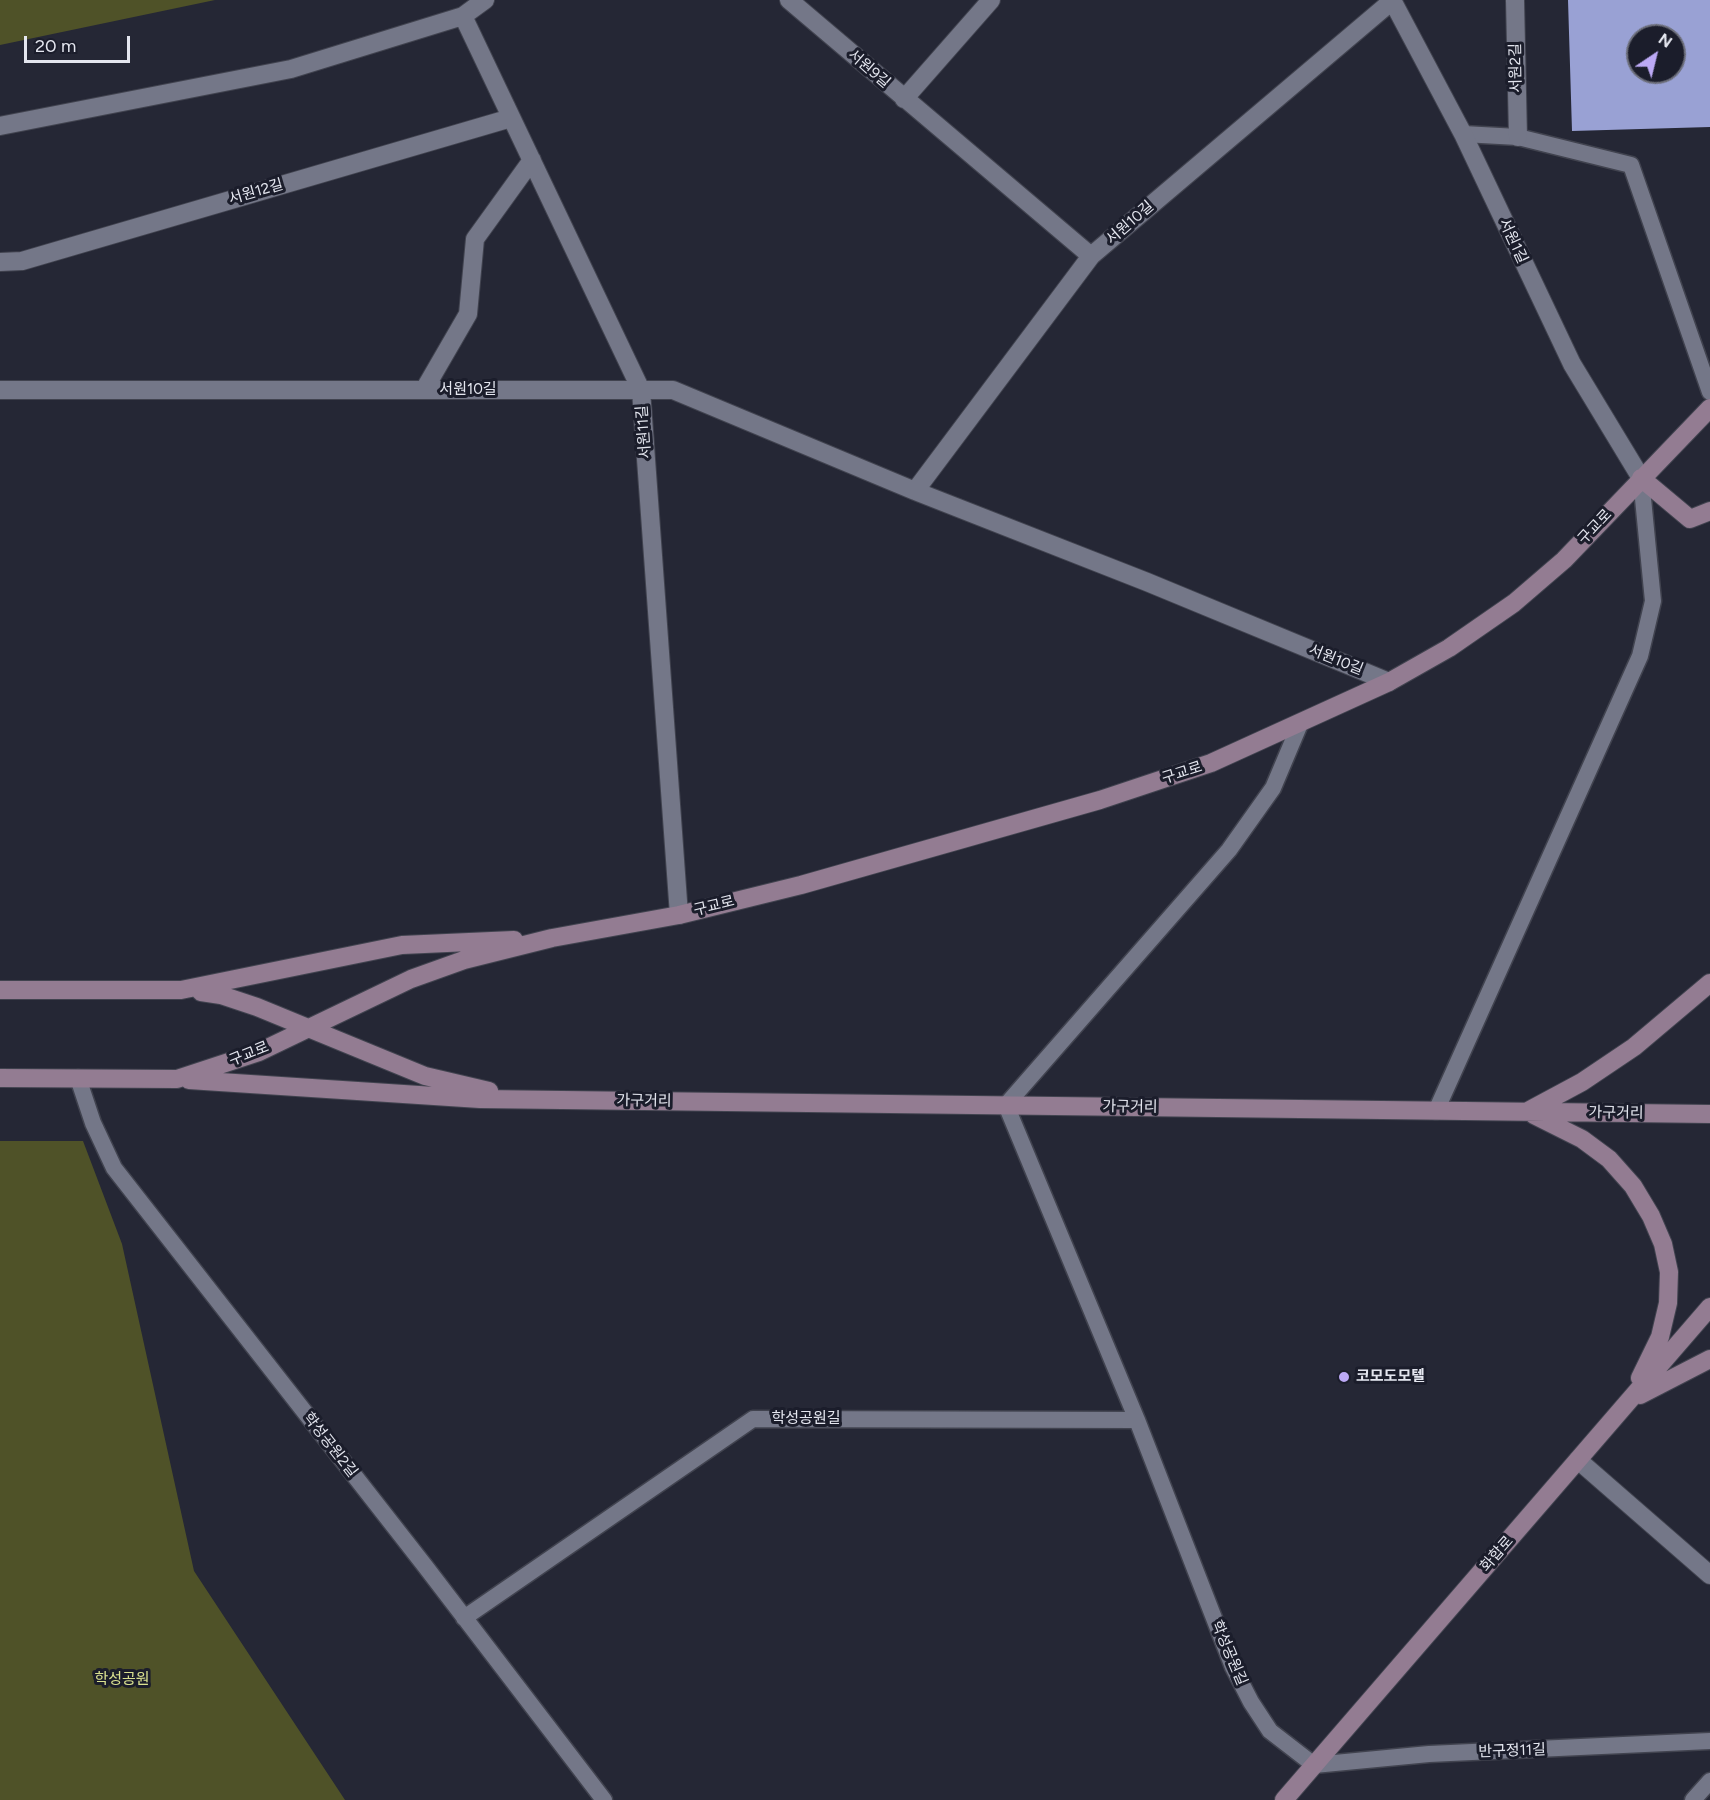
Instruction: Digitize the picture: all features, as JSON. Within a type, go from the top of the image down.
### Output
[{"type":"main road","name":"구교로","points":[[0,1078],[177,1079],[259,1052],[411,979],[464,960],[552,938],[679,915],[801,885],[1100,800],[1211,763],[1389,682],[1449,648],[1514,603],[1564,560],[1710,408]]},
{"type":"main road","points":[[1641,478],[1690,519],[1710,512]]},
{"type":"main road","name":"구교로","points":[[0,990],[181,990],[402,945],[552,938]]},
{"type":"main road","points":[[1527,1112],[1582,1082],[1634,1047],[1710,983]]},
{"type":"main road","points":[[181,990],[221,995],[425,1076],[482,1090],[550,1100]]},
{"type":"main road","points":[[177,1079],[456,1098],[550,1100]]},
{"type":"main road","name":"가구거리","points":[[550,1100],[1710,1114]]},
{"type":"main road","points":[[1527,1112],[1582,1139],[1609,1159],[1633,1186],[1651,1216],[1663,1244],[1669,1272],[1668,1303],[1663,1326],[1660,1337],[1628,1402]]},
{"type":"main road","name":"화합로","points":[[1284,1800],[1710,1307]]},
{"type":"main road","points":[[1628,1402],[1710,1359]]},
{"type":"street","points":[[0,126],[291,69],[463,16],[485,0]]},
{"type":"street","name":"서원9길","points":[[789,0],[904,99],[991,0]]},
{"type":"street","name":"서원1길","points":[[1392,0],[1463,134],[1572,364],[1641,478]]},
{"type":"street","name":"서원10길","points":[[915,491],[1091,256],[1392,0]]},
{"type":"street","name":"서원2길","points":[[1515,0],[1518,137]]},
{"type":"street","name":"서원11길","points":[[463,16],[641,390],[679,915]]},
{"type":"street","points":[[904,99],[1091,256]]},
{"type":"street","name":"서원12길","points":[[0,262],[22,261],[511,118]]},
{"type":"street","points":[[424,390],[468,314],[475,239],[532,160]]},
{"type":"street","name":"서원10길","points":[[0,390],[673,390],[915,491],[1147,582],[1389,682]]},
{"type":"street","points":[[1578,1460],[1710,1575]]},
{"type":"lane","points":[[1463,134],[1518,137],[1631,165],[1710,392]]},
{"type":"lane","points":[[1436,1111],[1640,656],[1653,601],[1641,478]]},
{"type":"lane","points":[[1005,1105],[1229,850],[1272,788],[1300,724]]},
{"type":"lane","name":"학성공원2길","points":[[78,1078],[93,1123],[114,1168],[604,1800]]},
{"type":"lane","name":"학성공원길","points":[[1005,1105],[1137,1419],[1237,1676],[1270,1731],[1314,1766]]},
{"type":"lane","name":"학성공원길","points":[[464,1618],[753,1419],[1137,1419]]},
{"type":"lane","name":"반구정11길","points":[[1314,1766],[1429,1754],[1710,1741]]},
{"type":"lane","points":[[1693,1800],[1710,1781]]},
{"type":"green space","points":[[0,0],[215,0],[0,45]]},
{"type":"green space","name":"학성공원","points":[[0,1141],[83,1141],[122,1244],[194,1571],[345,1800],[0,1800]]},
{"type":"building","points":[[1568,0],[1710,0],[1710,127],[1572,131]]},
{"type":"place","name":"코모도모텔","points":[[1344,1377]]}]
